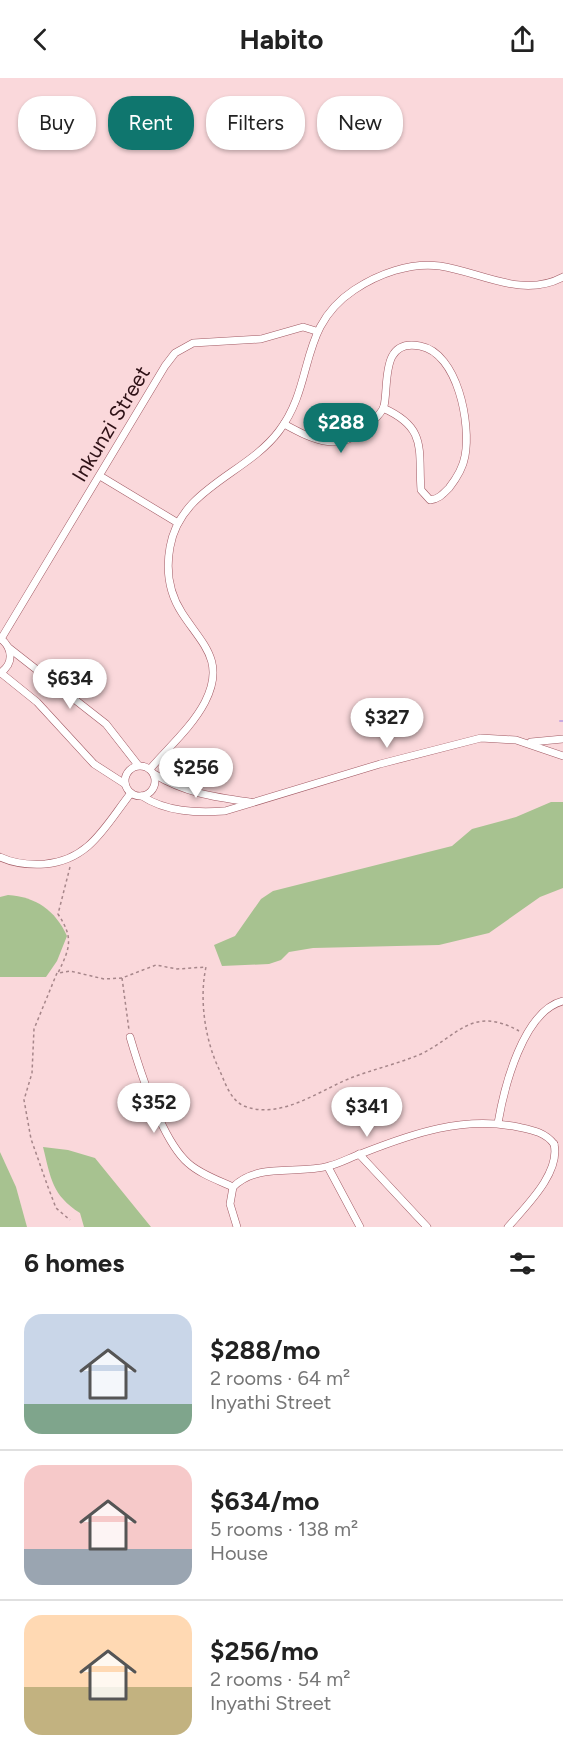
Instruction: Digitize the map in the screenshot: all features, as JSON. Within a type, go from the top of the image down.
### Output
[{"type":"street","points":[[142,796],[153,788],[152,772],[204,704],[212,681],[213,670],[203,639],[182,612],[171,589],[168,561],[178,523],[190,504],[203,492],[261,451],[284,424],[298,398],[316,331],[326,315],[352,291],[386,273],[405,268],[438,266],[517,286],[547,284],[563,277]]},
{"type":"street","name":"Inkunzi Street","points":[[0,639],[165,366],[182,347],[200,342],[272,338],[303,327],[316,331]]},
{"type":"street","points":[[284,424],[313,440],[343,441],[365,429],[383,408],[385,375],[388,365],[398,351],[412,345],[430,349],[444,361],[461,396],[467,427],[461,468],[439,498],[430,500],[421,490],[422,455],[411,427],[394,413],[383,408]]},
{"type":"street","points":[[100,476],[178,523]]},
{"type":"street","points":[[0,639],[106,724],[138,765],[182,789],[200,795],[249,802]]},
{"type":"street","points":[[9,648],[8,665],[0,673],[44,710],[94,764],[125,784],[131,793],[169,807],[206,812],[225,811],[249,802],[454,744],[498,738],[528,743],[563,756]]},
{"type":"street","points":[[528,743],[563,739]]},
{"type":"street","points":[[125,784],[127,772],[138,765]]},
{"type":"street","points":[[0,857],[23,864],[70,860],[94,841],[131,793]]},
{"type":"street","points":[[498,1123],[512,1063],[549,1007],[560,1001]]},
{"type":"street","points":[[130,1037],[144,1083],[165,1129],[184,1159],[208,1176],[233,1187]]},
{"type":"street","points":[[237,1227],[230,1204],[233,1187],[257,1172],[328,1167],[432,1128],[468,1123],[498,1123],[534,1130],[550,1138],[554,1144],[556,1152],[552,1167],[508,1227]]},
{"type":"street","points":[[554,1144],[563,1142]]},
{"type":"street","points":[[360,1154],[427,1227]]},
{"type":"street","points":[[328,1167],[360,1227]]},
{"type":"path","points":[[70,860],[58,914],[70,936],[68,952],[34,1029],[32,1073],[24,1100],[31,1139],[56,1208],[70,1220]]},
{"type":"path","points":[[58,973],[70,971],[104,979],[122,978],[156,965],[177,969],[206,967],[202,982],[209,1048],[230,1094],[243,1105],[265,1111],[300,1102],[353,1077],[423,1053],[463,1026],[500,1021],[528,1036]]},
{"type":"path","points":[[122,978],[130,1037]]},
{"type":"green space","points":[[551,802],[563,802],[563,888],[540,897],[489,933],[439,945],[313,948],[289,952],[281,960],[269,964],[222,966],[214,945],[235,936],[261,899],[273,891],[452,846],[472,829],[516,817]]},
{"type":"green space","points":[[18,896],[43,906],[57,919],[67,936],[57,961],[46,977],[0,977],[0,897]]},
{"type":"green space","points":[[43,1147],[68,1150],[95,1158],[151,1227],[84,1227],[80,1213],[58,1193]]},
{"type":"green space","points":[[0,1152],[16,1187],[27,1227],[0,1227]]}]
